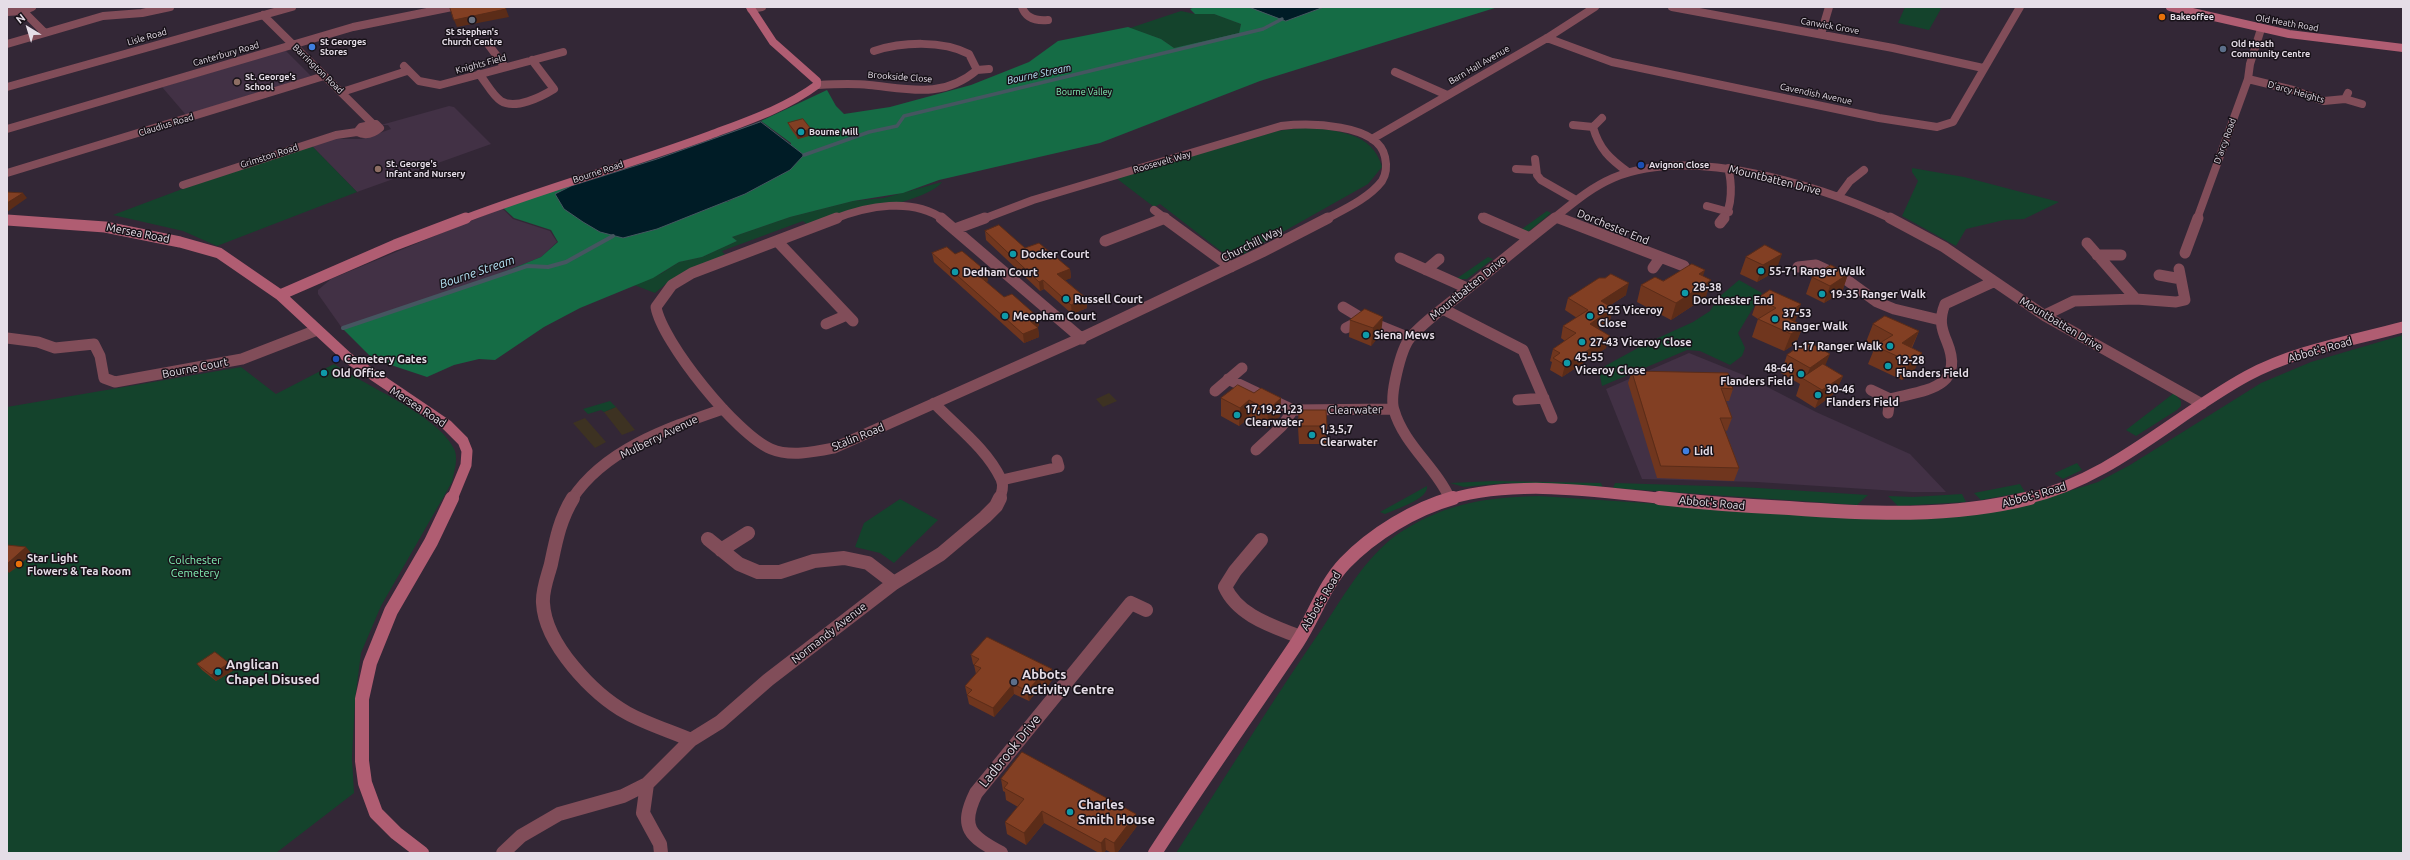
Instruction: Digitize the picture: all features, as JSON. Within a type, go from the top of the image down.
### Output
[{"type":"street","points":[[25,13],[32,7]]},
{"type":"street","points":[[7,44],[104,16],[142,13],[170,7]]},
{"type":"street","name":"Lisle Road","points":[[7,87],[292,7]]},
{"type":"street","name":"Canterbury Road","points":[[7,129],[353,27],[415,11],[452,7]]},
{"type":"street","points":[[762,7],[751,8],[773,42],[817,81],[817,85]]},
{"type":"street","points":[[1022,7],[1023,12],[1030,18],[1048,20]]},
{"type":"street","name":"Barn Hall Avenue","points":[[1372,139],[1547,38],[1595,7]]},
{"type":"street","name":"Canwick Grove","points":[[1672,7],[1821,34],[1983,68]]},
{"type":"street","points":[[1821,34],[1829,7]]},
{"type":"street","name":"Cavendish Avenue","points":[[1547,38],[1612,62],[1879,118],[1937,126],[1953,122],[1967,101],[1983,68],[2020,7]]},
{"type":"street","name":"Old Heath Road","points":[[2170,7],[2261,29],[2322,39],[2403,48]]},
{"type":"street","points":[[7,12],[25,13],[45,33]]},
{"type":"street","name":"Barrington Road","points":[[263,15],[373,124],[379,125],[380,129],[367,135],[357,132]]},
{"type":"street","name":"D'arcy Road","points":[[2185,253],[2248,79],[2250,64],[2261,29]]},
{"type":"street","points":[[488,44],[505,68]]},
{"type":"street","points":[[874,52],[882,44],[945,46],[969,53],[976,64],[976,70],[989,69]]},
{"type":"street","name":"Knights Field","points":[[342,92],[405,69],[419,83],[426,85],[440,85],[564,52]]},
{"type":"street","points":[[479,74],[500,101],[506,103],[518,103],[547,94],[554,89],[548,79],[532,60]]},
{"type":"street","name":"Brookside Close","points":[[817,85],[855,84],[936,90],[964,82],[976,70]]},
{"type":"street","points":[[1395,72],[1446,95]]},
{"type":"street","name":"Claudius Road","points":[[7,172],[55,160],[324,76]]},
{"type":"street","name":"D'arcy Heights","points":[[2248,79],[2288,89],[2324,102],[2347,96],[2362,104]]},
{"type":"street","name":"Bourne Road","points":[[280,295],[402,243],[510,201],[675,148],[747,121],[802,96],[817,85]]},
{"type":"street","points":[[1593,127],[1602,118]]},
{"type":"street","name":"Roosevelt Way","points":[[955,229],[1033,200],[1281,126],[1300,123],[1327,125],[1372,139]]},
{"type":"street","points":[[1573,125],[1593,127]]},
{"type":"street","points":[[1593,127],[1597,145],[1609,158],[1628,172]]},
{"type":"street","name":"Grimston Road","points":[[183,185],[336,135],[357,132]]},
{"type":"street","name":"Churchill Way","points":[[1082,338],[1291,239],[1352,205],[1373,190],[1383,180],[1387,162],[1385,155],[1372,139]]},
{"type":"street","points":[[1535,159],[1536,170],[1541,180],[1576,200]]},
{"type":"street","name":"Mountbatten Drive","points":[[1393,410],[1397,369],[1410,338],[1443,308],[1557,217],[1576,200],[1605,180],[1628,172],[1684,165],[1728,168],[1763,175],[1839,196],[1928,237],[1967,260],[1993,282],[2044,316],[2202,404]]},
{"type":"street","points":[[1720,223],[1729,212],[1730,176],[1728,168]]},
{"type":"street","points":[[1516,169],[1536,170]]},
{"type":"street","points":[[1839,196],[1855,177],[1864,170]]},
{"type":"street","points":[[1855,177],[1866,181]]},
{"type":"street","name":"Stalin Road","points":[[898,205],[929,211],[943,219],[1082,338],[834,448],[810,452],[772,449],[754,442],[739,428],[664,331],[658,318],[656,307],[672,285],[692,273],[777,241],[862,210],[898,205]]},
{"type":"street","points":[[1707,206],[1729,212]]},
{"type":"street","points":[[1154,210],[1231,267]]},
{"type":"street","points":[[1482,217],[1530,238]]},
{"type":"street","name":"Dorchester End","points":[[1557,217],[1684,266]]},
{"type":"street","points":[[1104,241],[1165,218]]},
{"type":"street","name":"Mersea Road","points":[[7,220],[89,224],[180,242],[219,253],[280,295],[348,358],[448,425],[463,441],[467,452],[466,465],[454,497],[384,628],[370,663],[362,699],[362,761],[365,783],[376,813],[396,834],[422,853]]},
{"type":"street","points":[[777,241],[850,318],[826,324]]},
{"type":"street","points":[[2087,243],[2136,299]]},
{"type":"street","points":[[2097,255],[2121,255]]},
{"type":"street","points":[[1400,258],[1467,288]]},
{"type":"street","points":[[1653,268],[1660,258]]},
{"type":"street","points":[[1426,270],[1439,259]]},
{"type":"street","points":[[1798,267],[1816,261],[1844,278],[1877,302],[1940,320]]},
{"type":"street","points":[[2044,316],[2074,301],[2136,299],[2176,302],[2185,300],[2184,288],[2180,274],[2159,275]]},
{"type":"street","points":[[1871,390],[1890,399],[1933,386],[1948,378],[1953,369],[1952,356],[1940,320],[1945,304],[1993,282]]},
{"type":"street","points":[[1343,307],[1363,319],[1410,338]]},
{"type":"street","points":[[1443,308],[1520,346],[1529,360],[1552,418]]},
{"type":"street","points":[[1346,328],[1363,319]]},
{"type":"street","name":"Abbot's Road","points":[[1155,853],[1300,637],[1342,566],[1377,535],[1405,519],[1450,499],[1472,494],[1523,490],[1608,492],[1717,504],[1861,513],[1968,510],[2018,501],[2079,482],[2098,473],[2202,404],[2249,375],[2276,363],[2403,326]]},
{"type":"street","name":"Bourne Court","points":[[7,338],[38,342],[55,348],[94,344],[100,356],[104,378],[115,382],[242,359],[317,330]]},
{"type":"street","points":[[1215,391],[1242,368]]},
{"type":"street","name":"Clearwater","points":[[1228,379],[1293,410],[1393,410]]},
{"type":"street","points":[[1518,400],[1544,398]]},
{"type":"street","points":[[1888,413],[1890,399]]},
{"type":"street","points":[[934,403],[984,454],[1002,480],[1059,468]]},
{"type":"street","name":"Mulberry Avenue","points":[[691,740],[619,708],[591,686],[553,637],[547,623],[543,602],[558,528],[566,509],[583,484],[603,466],[627,450],[669,430],[724,409]]},
{"type":"street","points":[[1256,450],[1282,426],[1293,410]]},
{"type":"street","points":[[1393,410],[1404,433],[1428,467],[1444,485],[1450,499]]},
{"type":"street","name":"Normandy Avenue","points":[[503,853],[521,836],[559,814],[624,796],[647,784],[691,740],[720,722],[768,680],[894,583],[941,554],[985,517],[996,506],[1002,494],[1002,480]]},
{"type":"street","points":[[721,550],[748,533]]},
{"type":"street","points":[[708,538],[739,564],[758,572],[780,572],[827,558],[856,560],[868,563],[894,583]]},
{"type":"street","points":[[1261,540],[1232,576],[1225,588],[1227,597],[1237,607],[1300,637]]},
{"type":"street","name":"Ladbrook Drive","points":[[1001,853],[978,840],[969,833],[966,827],[970,805],[976,793],[1131,603],[1146,610]]},
{"type":"street","points":[[647,784],[643,813],[660,844],[661,853]]},
{"type":"shaded area","name":"St. George's School","points":[[285,50],[311,76],[186,115],[162,87]]},
{"type":"shaded area","name":"St. George's Infant and Nursery","points":[[449,106],[454,107],[491,144],[357,192],[312,146],[334,139],[361,139],[391,129],[388,125],[381,125]]},
{"type":"shaded area","points":[[502,208],[513,219],[550,231],[557,242],[541,257],[499,274],[342,328],[318,294],[318,290],[331,279]]},
{"type":"shaded area","points":[[1689,353],[1746,376],[1816,412],[1910,454],[1946,492],[1912,492],[1757,482],[1642,479],[1606,389]]},
{"type":"shaded area","points":[[1109,393],[1117,401],[1103,407],[1096,399]]},
{"type":"shaded area","points":[[616,407],[635,430],[622,435],[604,412]]},
{"type":"shaded area","points":[[585,418],[606,442],[595,448],[573,423]]},
{"type":"green space","name":"Bourne Valley","points":[[1195,7],[1498,7],[1260,81],[1100,143],[939,180],[903,193],[853,201],[790,217],[732,237],[737,241],[702,257],[679,262],[653,278],[580,308],[544,327],[495,360],[479,359],[454,365],[427,377],[373,359],[342,328],[499,274],[541,257],[558,242],[551,230],[514,218],[502,207],[570,185],[727,202],[790,170],[791,143],[761,121],[827,90],[836,106],[844,114],[890,107],[971,85],[1029,62],[1058,41],[1128,27],[1161,39],[1174,48],[1239,33],[1241,24],[1214,14],[1195,14],[1190,9]]},
{"type":"green space","points":[[1905,7],[1942,7],[1929,30],[1898,23]]},
{"type":"green space","points":[[1181,11],[1195,14],[1214,14],[1241,24],[1239,33],[1174,48],[1161,39],[1130,28]]},
{"type":"green space","points":[[1307,127],[1342,132],[1362,140],[1371,147],[1377,155],[1382,167],[1368,184],[1242,255],[1226,255],[1160,204],[1154,207],[1116,178],[1277,131]]},
{"type":"green space","points":[[312,146],[357,192],[217,246],[183,231],[113,215],[185,188]]},
{"type":"green space","points":[[1912,168],[1964,177],[2059,202],[2024,219],[2004,220],[1966,229],[1956,246],[1902,216],[1918,181],[1912,172]]},
{"type":"green space","points":[[942,182],[934,189],[920,196],[901,202],[859,214],[808,225],[803,221],[722,251],[725,255],[672,279],[655,293],[634,285],[662,273],[679,262],[702,257],[737,241],[732,237],[790,217],[853,201],[884,198]]},
{"type":"green space","points":[[1547,211],[1551,213],[1528,232],[1519,231]]},
{"type":"green space","points":[[1488,257],[1493,259],[1467,279],[1456,279]]},
{"type":"green space","points":[[1739,280],[1762,293],[1738,333],[1745,348],[1742,356],[1730,365],[1700,351],[1687,350],[1602,386],[1599,371],[1605,366],[1647,343],[1693,322],[1710,311],[1719,297]]},
{"type":"green space","points":[[2403,335],[2403,853],[1176,853],[1285,683],[1349,587],[1369,561],[1391,539],[1404,530],[1436,513],[1469,503],[1486,500],[1539,496],[1813,514],[2021,506],[2098,482],[2130,465],[2261,383],[2311,362]]},
{"type":"green space","name":"Colchester Cemetery","points":[[334,364],[419,414],[435,426],[447,438],[455,451],[456,459],[452,482],[381,606],[361,653],[355,700],[352,758],[354,793],[276,853],[7,853],[7,407],[241,367],[276,394]]},
{"type":"green space","points":[[2174,393],[2181,401],[2181,406],[2177,410],[2136,436],[2126,430]]},
{"type":"green space","points":[[610,401],[616,407],[604,412],[601,410],[588,414],[583,409]]},
{"type":"green space","points":[[2077,463],[2082,470],[2063,479],[2055,474],[2055,473]]},
{"type":"green space","points":[[1493,481],[1601,483],[1603,488],[1506,483],[1464,487],[1450,483]]},
{"type":"green space","points":[[1615,483],[1742,487],[1868,495],[1857,505],[1613,488]]},
{"type":"green space","points":[[2020,484],[2025,492],[1981,500],[1974,493]]},
{"type":"green space","points":[[1427,486],[1423,495],[1411,503],[1385,514],[1380,512]]},
{"type":"green space","points":[[1962,494],[1966,502],[1898,506],[1888,496],[1913,497]]},
{"type":"green space","points":[[900,499],[938,520],[894,563],[880,553],[855,547],[864,523]]},
{"type":"water","points":[[1249,7],[1324,7],[1286,21]]},
{"type":"water","points":[[761,122],[804,155],[790,170],[745,194],[657,229],[623,238],[600,232],[564,209],[555,194],[571,186],[657,159]]},
{"type":"building","points":[[450,7],[505,7],[506,9],[454,20]]},
{"type":"building","points":[[803,119],[811,129],[796,133],[788,123]]},
{"type":"building","points":[[7,192],[23,193],[7,203]]},
{"type":"building","points":[[999,225],[1025,248],[1039,243],[1070,269],[1057,274],[1086,298],[1071,305],[1043,280],[1039,282],[985,231]]},
{"type":"building","points":[[1765,245],[1782,254],[1763,265],[1746,257]]},
{"type":"building","points":[[947,247],[955,254],[962,251],[987,272],[978,275],[1004,297],[1012,294],[1038,317],[1029,320],[1038,328],[1023,334],[932,253]]},
{"type":"building","points":[[1692,264],[1705,270],[1699,274],[1711,280],[1676,303],[1641,285],[1655,277],[1663,281]]},
{"type":"building","points":[[1831,265],[1848,274],[1830,286],[1812,277]]},
{"type":"building","points":[[1611,274],[1629,283],[1601,301],[1613,308],[1590,324],[1610,336],[1565,365],[1553,358],[1560,353],[1553,349],[1576,333],[1563,326],[1588,310],[1568,298],[1599,278],[1605,278]]},
{"type":"building","points":[[1770,290],[1801,304],[1784,316],[1803,326],[1791,334],[1758,319],[1776,308],[1758,298]]},
{"type":"building","points":[[1365,309],[1383,317],[1373,328],[1350,320]]},
{"type":"building","points":[[1885,316],[1919,331],[1902,343],[1922,353],[1910,362],[1875,346],[1893,335],[1873,324]]},
{"type":"building","points":[[1807,341],[1830,354],[1810,368],[1787,355]]},
{"type":"building","points":[[1823,364],[1843,376],[1822,390],[1802,378]]},
{"type":"building","name":"Lidl","points":[[1632,371],[1728,373],[1733,389],[1721,388],[1732,418],[1720,418],[1739,468],[1661,466]]},
{"type":"building","points":[[1238,385],[1254,393],[1261,388],[1281,398],[1268,410],[1249,400],[1240,408],[1221,398]]},
{"type":"building","points":[[1299,410],[1326,410],[1327,426],[1300,426]]},
{"type":"building","points":[[7,545],[26,547],[7,564]]},
{"type":"building","name":"Abbots Activity Centre","points":[[987,637],[1052,669],[1044,679],[1040,677],[1027,691],[1013,684],[993,708],[967,695],[972,690],[965,686],[981,668],[974,665],[979,659],[971,655]]},
{"type":"building","points":[[215,652],[229,663],[211,675],[197,664]]},
{"type":"building","name":"Charles Smith House","points":[[1022,752],[1136,814],[1114,843],[1105,838],[1101,843],[1042,811],[1024,833],[1005,822],[1024,799],[1004,788],[1008,783],[1001,779]]},
{"type":"waterway","name":"Bourne Stream","points":[[804,155],[869,132],[897,126],[904,116],[1263,29],[1282,19]]},
{"type":"waterway","name":"Bourne Stream","points":[[343,328],[527,266],[548,267],[566,262],[613,236]]},
{"type":"place","name":"Bakeoffee","points":[[2162,17]]},
{"type":"place","name":"St Stephen's Church Centre","points":[[472,20]]},
{"type":"place","name":"St Georges Stores","points":[[312,47]]},
{"type":"place","name":"Old Heath Community Centre","points":[[2223,49]]},
{"type":"place","name":"St. George's School","points":[[237,82]]},
{"type":"place","name":"Bourne Mill","points":[[801,132]]},
{"type":"place","name":"Avignon Close","points":[[1641,165]]},
{"type":"place","name":"St. George's Infant and Nursery","points":[[378,169]]},
{"type":"place","name":"Docker Court","points":[[1013,254]]},
{"type":"place","name":"55-71 Ranger Walk","points":[[1761,271]]},
{"type":"place","name":"Dedham Court","points":[[955,272]]},
{"type":"place","name":"28-38 Dorchester End","points":[[1685,293]]},
{"type":"place","name":"19-35 Ranger Walk","points":[[1822,294]]},
{"type":"place","name":"Russell Court","points":[[1066,299]]},
{"type":"place","name":"Meopham Court","points":[[1005,316]]},
{"type":"place","name":"9-25 Viceroy Close","points":[[1590,316]]},
{"type":"place","name":"37-53 Ranger Walk","points":[[1775,319]]},
{"type":"place","name":"Siena Mews","points":[[1366,335]]},
{"type":"place","name":"27-43 Viceroy Close","points":[[1582,342]]},
{"type":"place","name":"1-17 Ranger Walk","points":[[1890,346]]},
{"type":"place","name":"Cemetery Gates","points":[[336,359]]},
{"type":"place","name":"45-55 Viceroy Close","points":[[1567,363]]},
{"type":"place","name":"12-28 Flanders Field","points":[[1888,366]]},
{"type":"place","name":"Old Office","points":[[324,373]]},
{"type":"place","name":"48-64 Flanders Field","points":[[1801,374]]},
{"type":"place","name":"30-46 Flanders Field","points":[[1818,395]]},
{"type":"place","name":"17,19,21,23 Clearwater","points":[[1237,415]]},
{"type":"place","name":"1,3,5,7 Clearwater","points":[[1312,435]]},
{"type":"place","name":"Lidl","points":[[1686,451]]},
{"type":"place","name":"Star Light Flowers & Tea Room","points":[[19,564]]},
{"type":"place","name":"Anglican Chapel Disused","points":[[218,672]]},
{"type":"place","name":"Abbots Activity Centre","points":[[1014,682]]},
{"type":"place","name":"Charles Smith House","points":[[1070,812]]}]
